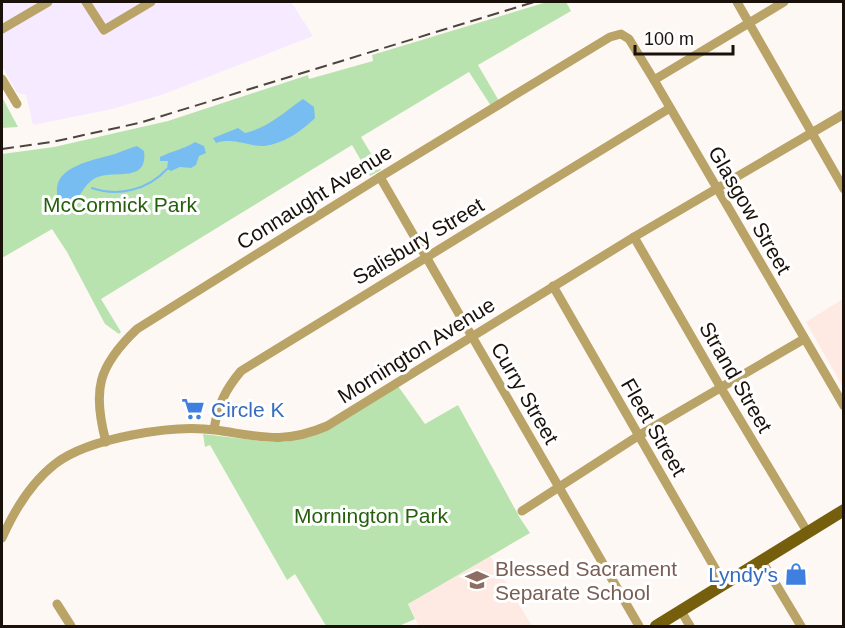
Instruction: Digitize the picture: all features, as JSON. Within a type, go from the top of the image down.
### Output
[{"type":"main road","points":[[656,627],[843,510]]},
{"type":"street","points":[[2,29],[48,2]]},
{"type":"street","points":[[86,2],[104,30],[151,2]]},
{"type":"street","points":[[736,2],[843,189]]},
{"type":"street","points":[[654,80],[784,2]]},
{"type":"street","name":"Glasgow Street","points":[[621,34],[628,39],[654,80],[843,406]]},
{"type":"street","name":"Connaught Avenue","points":[[106,442],[99,417],[98,390],[116,351],[137,329],[380,177],[610,37],[621,34]]},
{"type":"street","points":[[2,79],[17,104]]},
{"type":"street","name":"Salisbury Street","points":[[214,429],[218,407],[224,394],[241,371],[670,108]]},
{"type":"street","name":"Mornington Avenue","points":[[2,538],[24,499],[55,464],[76,452],[129,436],[168,429],[214,429],[267,438],[309,434],[327,426],[634,237],[843,114]]},
{"type":"street","name":"Curry Street","points":[[380,177],[639,627]]},
{"type":"street","name":"Strand Street","points":[[634,237],[720,388],[808,533]]},
{"type":"street","name":"Fleet Street","points":[[553,286],[724,584]]},
{"type":"street","points":[[522,511],[638,436],[804,339]]},
{"type":"street","points":[[762,561],[801,627]]},
{"type":"street","points":[[57,604],[71,627]]},
{"type":"street","points":[[681,611],[690,627]]},
{"type":"shaded area","points":[[2,2],[291,2],[313,36],[164,94],[112,109],[33,125],[26,95],[17,93],[2,66]]},
{"type":"shaded area","points":[[843,299],[843,387],[806,322]]},
{"type":"shaded area","name":"Blessed Sacrament Separate School","points":[[490,556],[532,626],[419,626],[408,604]]},
{"type":"green space","name":"McCormick Park","points":[[547,2],[566,2],[571,11],[478,65],[499,101],[491,106],[469,72],[361,137],[381,170],[370,176],[352,145],[101,299],[121,332],[119,334],[105,324],[67,252],[52,229],[2,258],[2,154],[54,147],[168,121],[308,75],[309,79],[373,61],[372,55]]},
{"type":"green space","points":[[2,97],[18,127],[2,128]]},
{"type":"green space","name":"Mornington Park","points":[[398,386],[425,424],[458,405],[530,533],[408,604],[415,619],[399,626],[326,626],[295,574],[287,580],[210,445],[205,447],[203,434],[269,442],[303,438]]},
{"type":"water","points":[[303,99],[314,107],[315,118],[285,140],[271,145],[258,146],[229,141],[216,143],[213,138],[238,128],[245,133],[261,127]]},
{"type":"water","points":[[195,142],[204,146],[206,153],[199,156],[196,165],[191,168],[180,167],[171,171],[167,169],[168,161],[160,161],[160,157]]},
{"type":"water","points":[[137,146],[144,151],[141,168],[129,173],[105,175],[93,180],[81,193],[69,215],[66,215],[59,200],[57,188],[60,178],[78,165]]},
{"type":"waterway","points":[[92,188],[112,192],[132,190],[151,182],[167,169]]},
{"type":"railway","points":[[2,149],[52,142],[139,123],[534,2]]},
{"type":"place","name":"Circle K","points":[[193,409]]},
{"type":"place","name":"Lyndy's","points":[[796,574]]},
{"type":"place","name":"Blessed Sacrament Separate School","points":[[477,580]]}]
